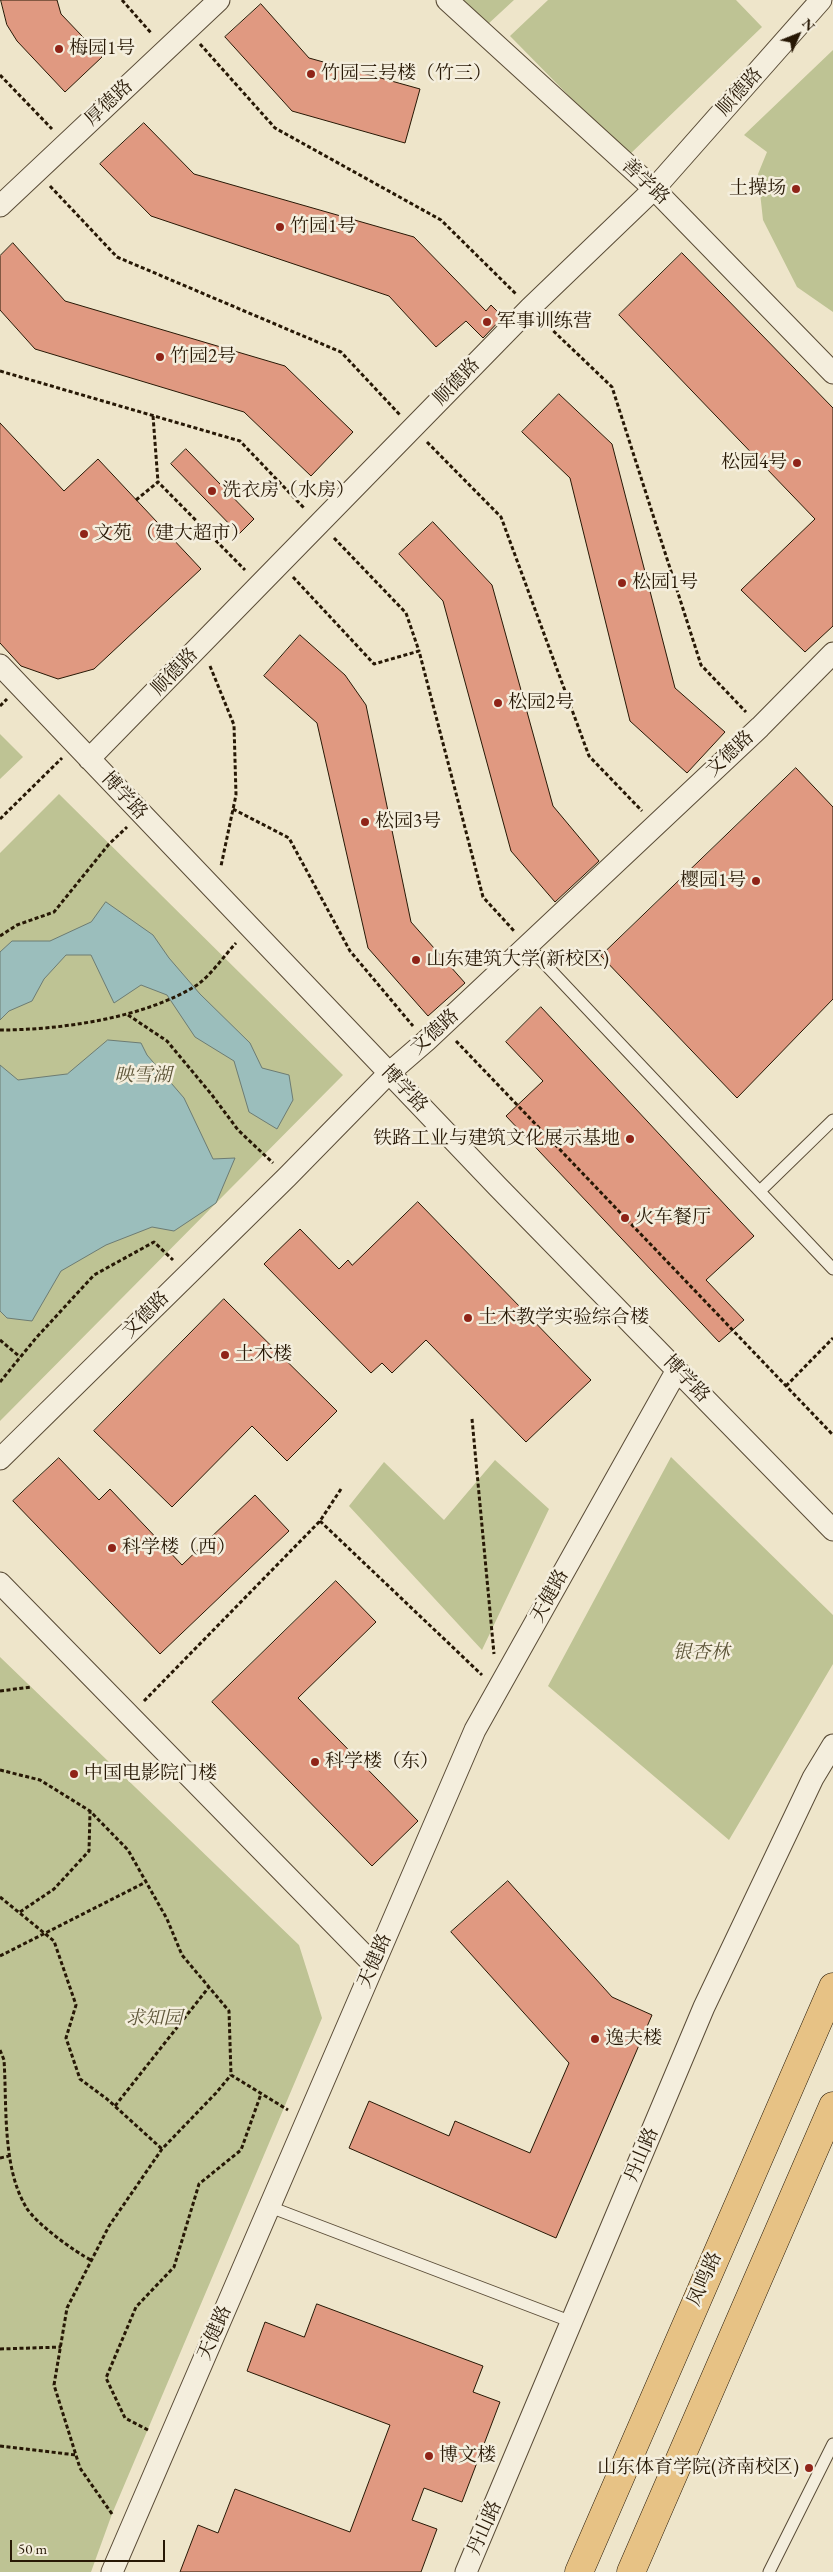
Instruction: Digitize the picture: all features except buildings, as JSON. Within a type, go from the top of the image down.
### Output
[{"type":"main road","name":"凤鸣路","points":[[580,2572],[833,1987]]},
{"type":"main road","points":[[631,2572],[833,2106]]},
{"type":"street","name":"厚德路","points":[[0,206],[219,0]]},
{"type":"street","name":"善学路","points":[[448,0],[654,189],[833,373]]},
{"type":"street","name":"顺德路","points":[[82,752],[201,644],[530,308],[654,189],[821,0]]},
{"type":"street","name":"文德路","points":[[0,1459],[287,1177],[389,1072],[426,1041],[654,824],[760,727],[833,653]]},
{"type":"street","name":"博学路","points":[[0,665],[214,891],[833,1530]]},
{"type":"street","name":"天健路","points":[[112,2572],[475,1730],[676,1370]]},
{"type":"street","points":[[0,1583],[374,1965]]},
{"type":"street","name":"丹山路","points":[[466,2572],[704,2007],[813,1778],[833,1745]]},
{"type":"lane","points":[[527,945],[833,1269]]},
{"type":"lane","points":[[760,1191],[833,1120]]},
{"type":"lane","points":[[270,2207],[572,2322]]},
{"type":"lane","points":[[769,2572],[833,2444]]},
{"type":"path","points":[[122,0],[166,50]]},
{"type":"path","points":[[0,75],[66,143]]},
{"type":"path","points":[[36,171],[117,257],[341,352],[412,428],[501,517],[589,756],[654,824]]},
{"type":"path","points":[[0,372],[240,441],[406,613],[419,651],[483,896],[527,945]]},
{"type":"path","points":[[153,416],[158,482],[260,584]]},
{"type":"path","points":[[136,500],[158,482]]},
{"type":"path","points":[[280,564],[374,664],[419,651]]},
{"type":"path","points":[[201,644],[234,725],[236,795],[214,891]]},
{"type":"path","points":[[0,819],[82,752]]},
{"type":"path","points":[[233,809],[289,838],[350,951],[426,1041]]},
{"type":"path","points":[[0,936],[17,925],[54,912],[109,844],[140,814]]},
{"type":"path","points":[[0,1030],[29,1030],[127,1015],[164,1001],[198,984],[250,928]]},
{"type":"path","points":[[127,1015],[166,1041],[212,1095],[238,1130],[287,1177]]},
{"type":"path","points":[[442,1026],[833,1435]]},
{"type":"path","points":[[0,1382],[94,1275],[154,1242],[187,1275]]},
{"type":"path","points":[[786,1386],[833,1338]]},
{"type":"path","points":[[0,1340],[20,1357]]},
{"type":"path","points":[[472,1419],[497,1690]]},
{"type":"path","points":[[130,1716],[320,1521],[341,1489]]},
{"type":"path","points":[[320,1521],[497,1690]]},
{"type":"path","points":[[0,1691],[31,1688]]},
{"type":"path","points":[[0,1770],[40,1780],[90,1811],[128,1850],[167,1919],[182,1955],[229,2011],[231,2074],[216,2093],[162,2149],[109,2226],[67,2308],[54,2385],[80,2468],[112,2514]]},
{"type":"path","points":[[20,1912],[54,1889],[89,1851],[90,1811]]},
{"type":"path","points":[[0,1956],[146,1882]]},
{"type":"path","points":[[0,1897],[54,1941],[76,2005],[66,2038],[80,2078],[115,2106],[162,2149]]},
{"type":"path","points":[[115,2106],[209,1987]]},
{"type":"path","points":[[0,2050],[4,2060],[9,2163],[26,2208],[72,2250],[92,2260]]},
{"type":"path","points":[[231,2074],[261,2094],[307,2119]]},
{"type":"path","points":[[148,2430],[125,2418],[106,2378],[136,2307],[174,2267],[199,2184],[241,2150],[261,2094]]},
{"type":"path","points":[[0,2158],[9,2156]]},
{"type":"path","points":[[0,2349],[60,2347]]},
{"type":"path","points":[[0,2446],[76,2455]]},
{"type":"green space","points":[[462,0],[514,0],[487,25]]},
{"type":"green space","points":[[548,0],[736,0],[762,27],[628,156],[510,36]]},
{"type":"green space","name":"土操场","points":[[833,50],[833,312],[797,287],[763,220],[758,174],[767,152],[744,135]]},
{"type":"green space","points":[[0,734],[23,757],[0,779]]},
{"type":"green space","name":"映雪湖","points":[[59,794],[343,1075],[0,1421],[0,853]]},
{"type":"green space","name":"银杏林","points":[[671,1457],[833,1615],[833,1664],[729,1840],[548,1686]]},
{"type":"green space","points":[[495,1460],[549,1509],[482,1650],[349,1506],[384,1462],[444,1520]]},
{"type":"green space","name":"求知园","points":[[0,1657],[299,1945],[322,2018],[112,2514],[91,2572],[0,2572]]},
{"type":"water","points":[[106,902],[153,935],[169,958],[200,994],[250,1043],[262,1068],[289,1075],[293,1100],[277,1129],[249,1112],[234,1061],[195,1037],[167,995],[141,985],[114,1003],[91,955],[66,955],[44,979],[32,1001],[9,1011],[0,1020],[0,952],[12,941],[50,941],[91,922]]},
{"type":"water","points":[[108,1040],[141,1043],[147,1055],[184,1098],[213,1159],[235,1158],[216,1203],[174,1231],[152,1227],[106,1245],[61,1271],[32,1321],[7,1318],[0,1311],[0,1065],[18,1080],[67,1074]]},
{"type":"place","name":"梅园1号","points":[[59,49]]},
{"type":"place","name":"竹园三号楼（竹三）","points":[[311,74]]},
{"type":"place","name":"土操场","points":[[796,189]]},
{"type":"place","name":"竹园1号","points":[[280,227]]},
{"type":"place","name":"军事训练营","points":[[487,322]]},
{"type":"place","name":"竹园2号","points":[[160,357]]},
{"type":"place","name":"松园4号","points":[[797,463]]},
{"type":"place","name":"洗衣房（水房）","points":[[212,491]]},
{"type":"place","name":"文苑 （建大超市）","points":[[84,534]]},
{"type":"place","name":"松园1号","points":[[622,583]]},
{"type":"place","name":"松园2号","points":[[498,703]]},
{"type":"place","name":"松园3号","points":[[365,822]]},
{"type":"place","name":"樱园1号","points":[[756,881]]},
{"type":"place","name":"山东建筑大学(新校区)","points":[[416,960]]},
{"type":"place","name":"铁路工业与建筑文化展示基地","points":[[630,1139]]},
{"type":"place","name":"火车餐厅","points":[[625,1218]]},
{"type":"place","name":"土木教学实验综合楼","points":[[468,1318]]},
{"type":"place","name":"土木楼","points":[[225,1355]]},
{"type":"place","name":"科学楼（西）","points":[[112,1548]]},
{"type":"place","name":"科学楼（东）","points":[[315,1762]]},
{"type":"place","name":"中国电影院门楼","points":[[74,1774]]},
{"type":"place","name":"逸夫楼","points":[[595,2039]]},
{"type":"place","name":"博文楼","points":[[429,2456]]},
{"type":"place","name":"山东体育学院(济南校区)","points":[[809,2468]]}]
